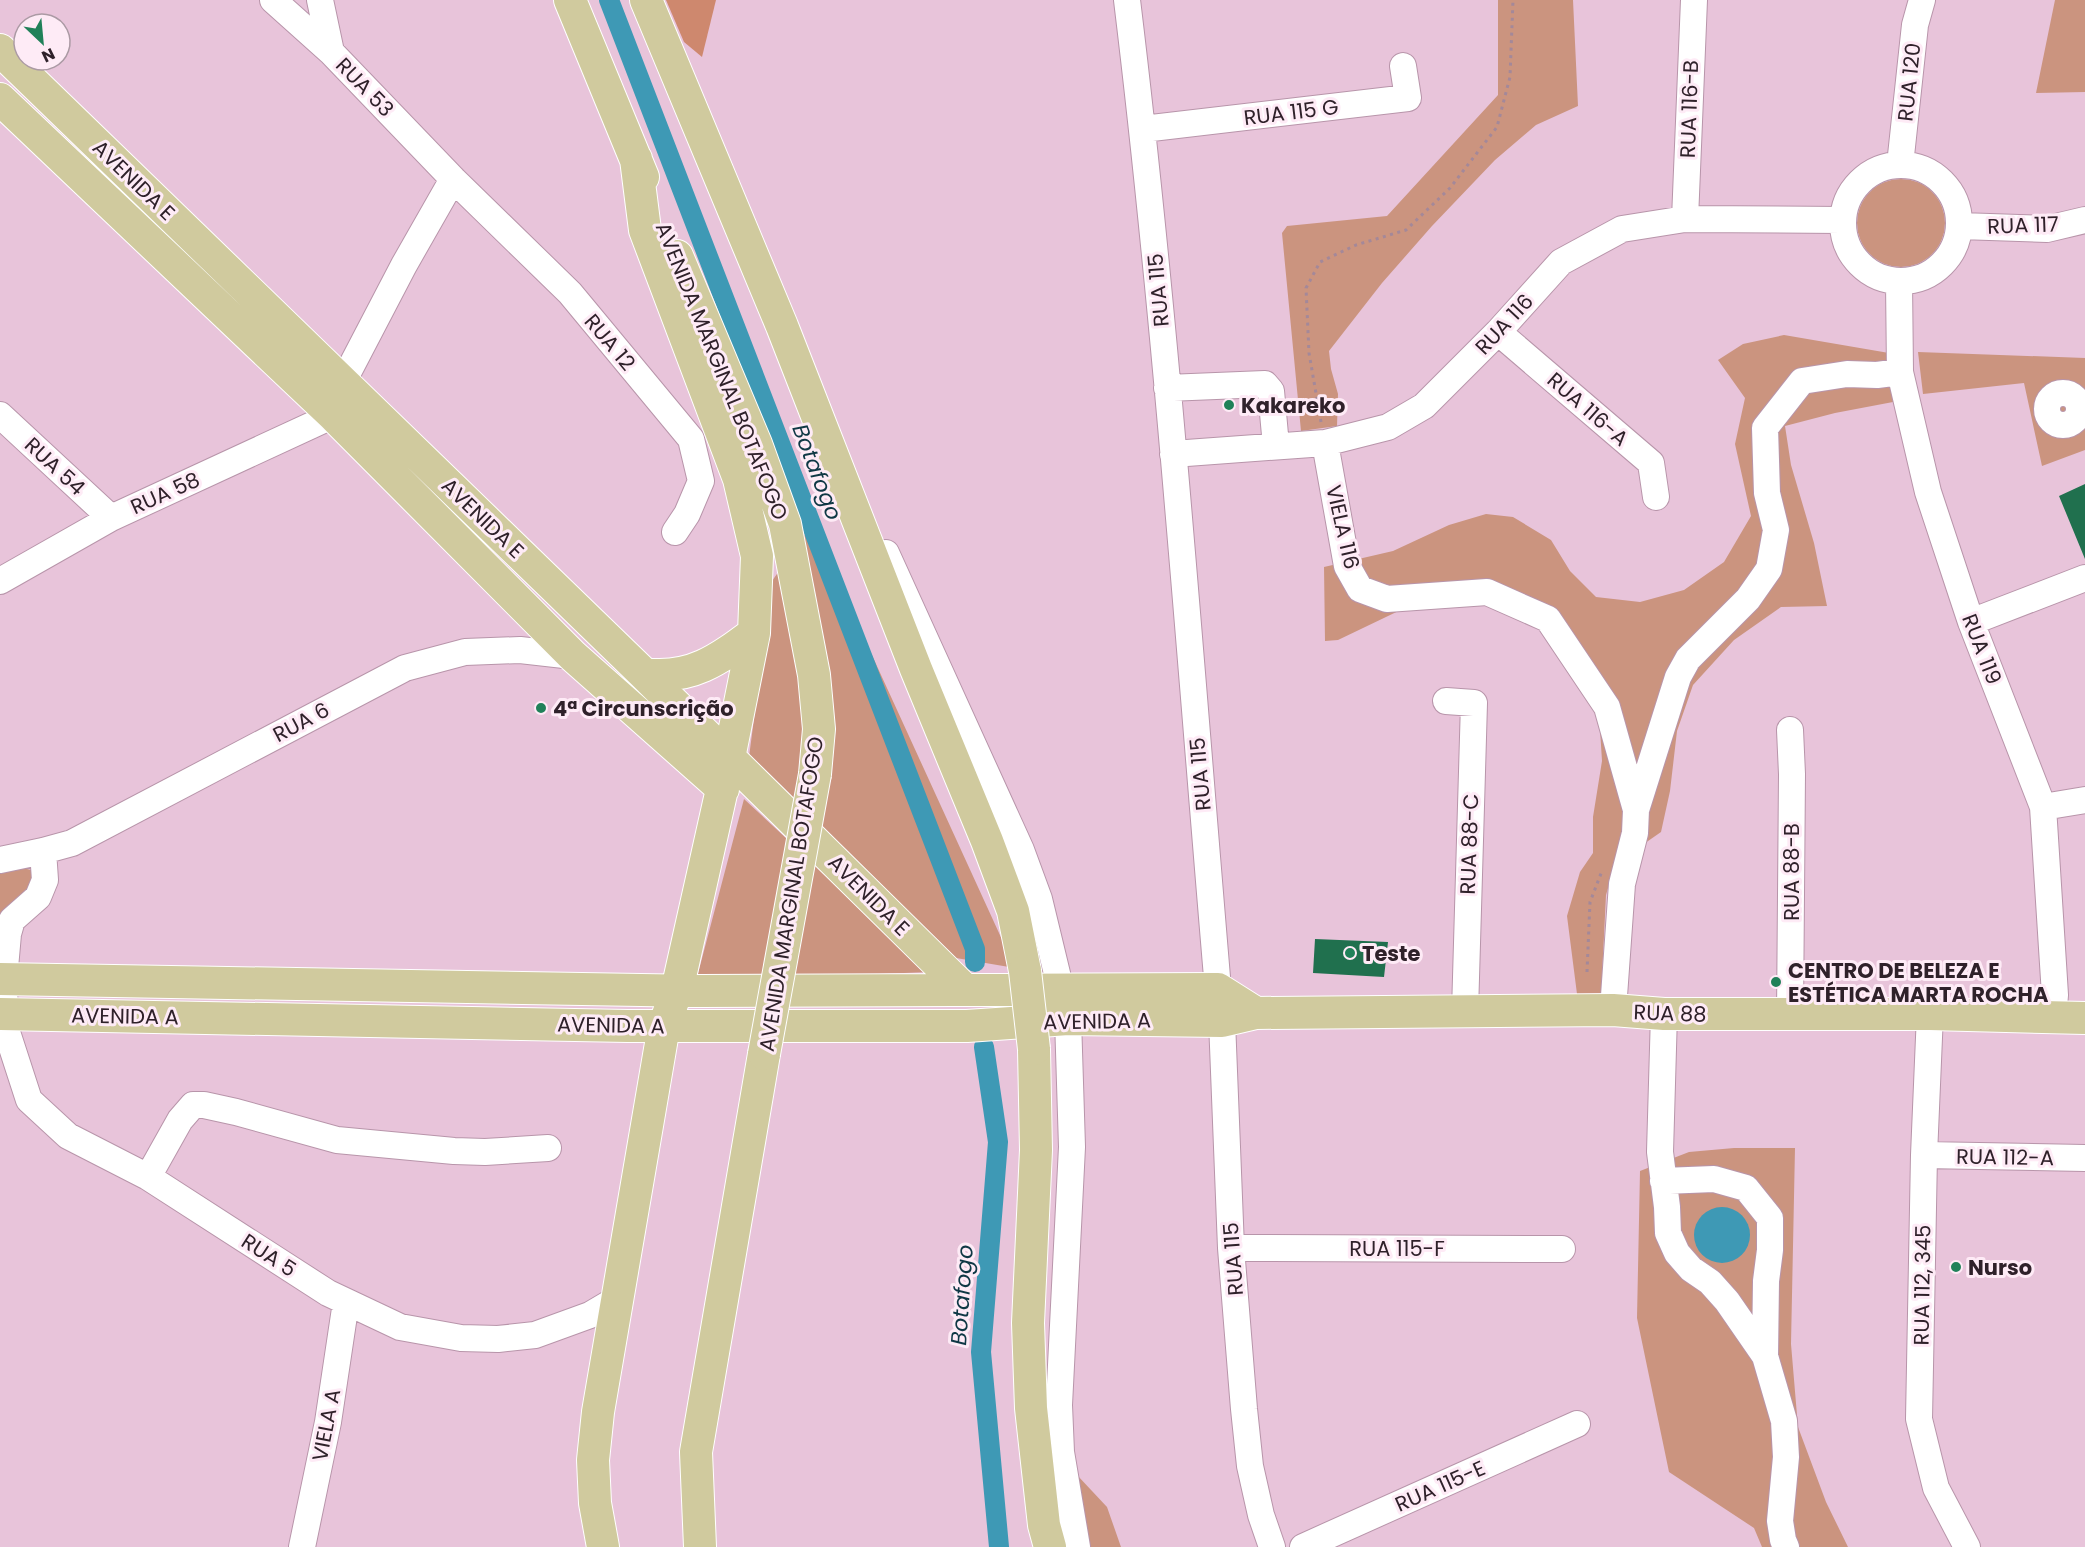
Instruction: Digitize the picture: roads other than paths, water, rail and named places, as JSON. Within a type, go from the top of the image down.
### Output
[{"type":"main road","name":"AVENIDA MARGINAL BOTAFOGO","points":[[570,0],[756,444],[785,524],[814,675],[819,729],[815,774],[764,1054],[696,1452],[700,1547]]},
{"type":"main road","points":[[646,0],[782,326],[1013,911],[1025,971],[1034,1049],[1036,1150],[1028,1323],[1031,1408],[1044,1525],[1050,1547]]},
{"type":"main road","name":"AVENIDA E","points":[[0,50],[644,674],[963,988]]},
{"type":"main road","name":"AVENIDA E","points":[[0,99],[334,416],[573,656],[723,789]]},
{"type":"main road","name":"AVENIDA MARGINAL BOTAFOGO","points":[[603,1547],[595,1503],[593,1460],[598,1412],[664,1026],[677,990],[723,789],[754,633],[757,556],[739,479],[645,230],[636,159]]},
{"type":"main road","points":[[644,674],[664,677],[696,670],[723,656],[754,633]]},
{"type":"main road","name":"AVENIDA A","points":[[2,998],[963,988],[1064,1004],[1222,1021]]},
{"type":"main road","points":[[1218,989],[1256,1013]]},
{"type":"main road","name":"AVENIDA A","points":[[2,998],[664,1026],[987,1026],[1064,1004],[1218,989]]},
{"type":"main road","name":"RUA 88","points":[[1222,1021],[1256,1013],[1613,1010],[1664,1014],[1930,1014],[2085,1018]]},
{"type":"street","name":"RUA 53","points":[[273,0],[331,52],[453,179]]},
{"type":"street","points":[[320,0],[331,52]]},
{"type":"street","name":"RUA 115","points":[[1127,0],[1143,129],[1222,1021],[1231,1248],[1250,1466],[1272,1547]]},
{"type":"street","name":"RUA 116-B","points":[[1685,219],[1694,0]]},
{"type":"street","name":"RUA 120","points":[[1900,165],[1915,25],[1922,0]]},
{"type":"street","name":"RUA 115 G","points":[[1143,129],[1408,98],[1402,66]]},
{"type":"street","points":[[1900,165],[1930,172],[1953,195],[1960,226],[1951,255],[1928,276],[1899,282],[1869,273],[1848,251],[1842,220],[1851,193],[1872,173],[1900,165]]},
{"type":"street","points":[[353,392],[404,265],[453,179]]},
{"type":"street","name":"RUA 12","points":[[453,179],[570,293],[691,439],[701,481],[687,514],[675,532]]},
{"type":"street","name":"RUA 116","points":[[1173,454],[1325,443],[1388,427],[1424,406],[1498,332],[1561,262],[1623,229],[1685,219],[1842,220]]},
{"type":"street","name":"RUA 117","points":[[1960,226],[2047,229],[2085,220]]},
{"type":"street","name":"RUA 119","points":[[1899,282],[1900,372],[1928,492],[1971,622],[2043,807],[2055,995],[2053,1017]]},
{"type":"street","points":[[782,326],[1021,850],[1039,899],[1064,1004],[1072,1147],[1059,1405],[1061,1452],[1077,1547]]},
{"type":"street","name":"RUA 116-A","points":[[1498,332],[1651,463],[1656,497]]},
{"type":"street","points":[[1613,1010],[1622,884],[1635,833],[1636,810],[1678,677],[1688,659],[1748,599],[1769,569],[1776,530],[1767,493],[1766,428],[1802,381],[1846,374],[1877,375],[1900,372]]},
{"type":"street","points":[[1167,388],[1265,384],[1270,391],[1275,447]]},
{"type":"street","name":"RUA 58","points":[[0,581],[111,518],[334,416],[353,392]]},
{"type":"street","name":"RUA 54","points":[[0,415],[111,518]]},
{"type":"street","name":"VIELA 116","points":[[1325,443],[1347,566],[1360,589],[1387,599],[1487,592],[1548,619],[1607,707],[1636,810]]},
{"type":"street","points":[[1971,622],[2085,578]]},
{"type":"street","name":"RUA 6","points":[[0,860],[72,843],[405,668],[465,652],[520,650],[573,656]]},
{"type":"street","name":"RUA 88-C","points":[[1446,701],[1474,703],[1465,1012]]},
{"type":"street","name":"RUA 88-B","points":[[1790,730],[1792,786],[1790,1015]]},
{"type":"street","points":[[2043,807],[2085,800]]},
{"type":"street","name":"RUA 5","points":[[43,851],[45,880],[38,897],[12,921],[8,934],[2,998],[5,1026],[29,1100],[68,1136],[148,1178],[328,1293],[400,1327],[461,1338],[498,1339],[535,1335],[590,1315],[617,1299]]},
{"type":"street","points":[[1664,1014],[1660,1152],[1668,1233],[1677,1252],[1691,1269],[1710,1282],[1727,1301],[1765,1356]]},
{"type":"street","name":"RUA 112, 345","points":[[1930,1014],[1924,1155],[1919,1419],[1936,1488],[1967,1547]]},
{"type":"street","points":[[148,1178],[180,1120],[193,1104],[236,1112],[337,1140],[454,1152],[548,1148]]},
{"type":"street","name":"RUA 112-A","points":[[1924,1155],[2085,1158]]},
{"type":"street","points":[[1663,1181],[1714,1179],[1746,1188],[1770,1218],[1765,1356],[1784,1421],[1786,1457],[1780,1521],[1786,1547]]},
{"type":"street","name":"RUA 115-F","points":[[1231,1248],[1562,1249]]},
{"type":"street","name":"VIELA A","points":[[302,1547],[327,1422],[346,1302]]},
{"type":"street","name":"RUA 115-E","points":[[1303,1547],[1577,1425]]},
{"type":"water","points":[[1722,1207],[1733,1209],[1742,1215],[1748,1224],[1750,1235],[1748,1246],[1742,1255],[1733,1261],[1722,1263],[1711,1261],[1702,1255],[1696,1246],[1694,1235],[1696,1224],[1702,1215],[1711,1209]]},
{"type":"waterway","name":"Botafogo","points":[[609,0],[975,949],[975,962]]},
{"type":"waterway","name":"Botafogo","points":[[984,1047],[998,1142],[981,1352],[999,1547]]},
{"type":"place","name":"Kakareko","points":[[1229,405]]},
{"type":"place","name":"4ª Circunscrição","points":[[541,708]]},
{"type":"place","name":"Teste","points":[[1350,953]]},
{"type":"place","name":"CENTRO DE BELEZA E ESTÉTICA MARTA ROCHA","points":[[1776,982]]},
{"type":"place","name":"Nurso","points":[[1956,1267]]}]
